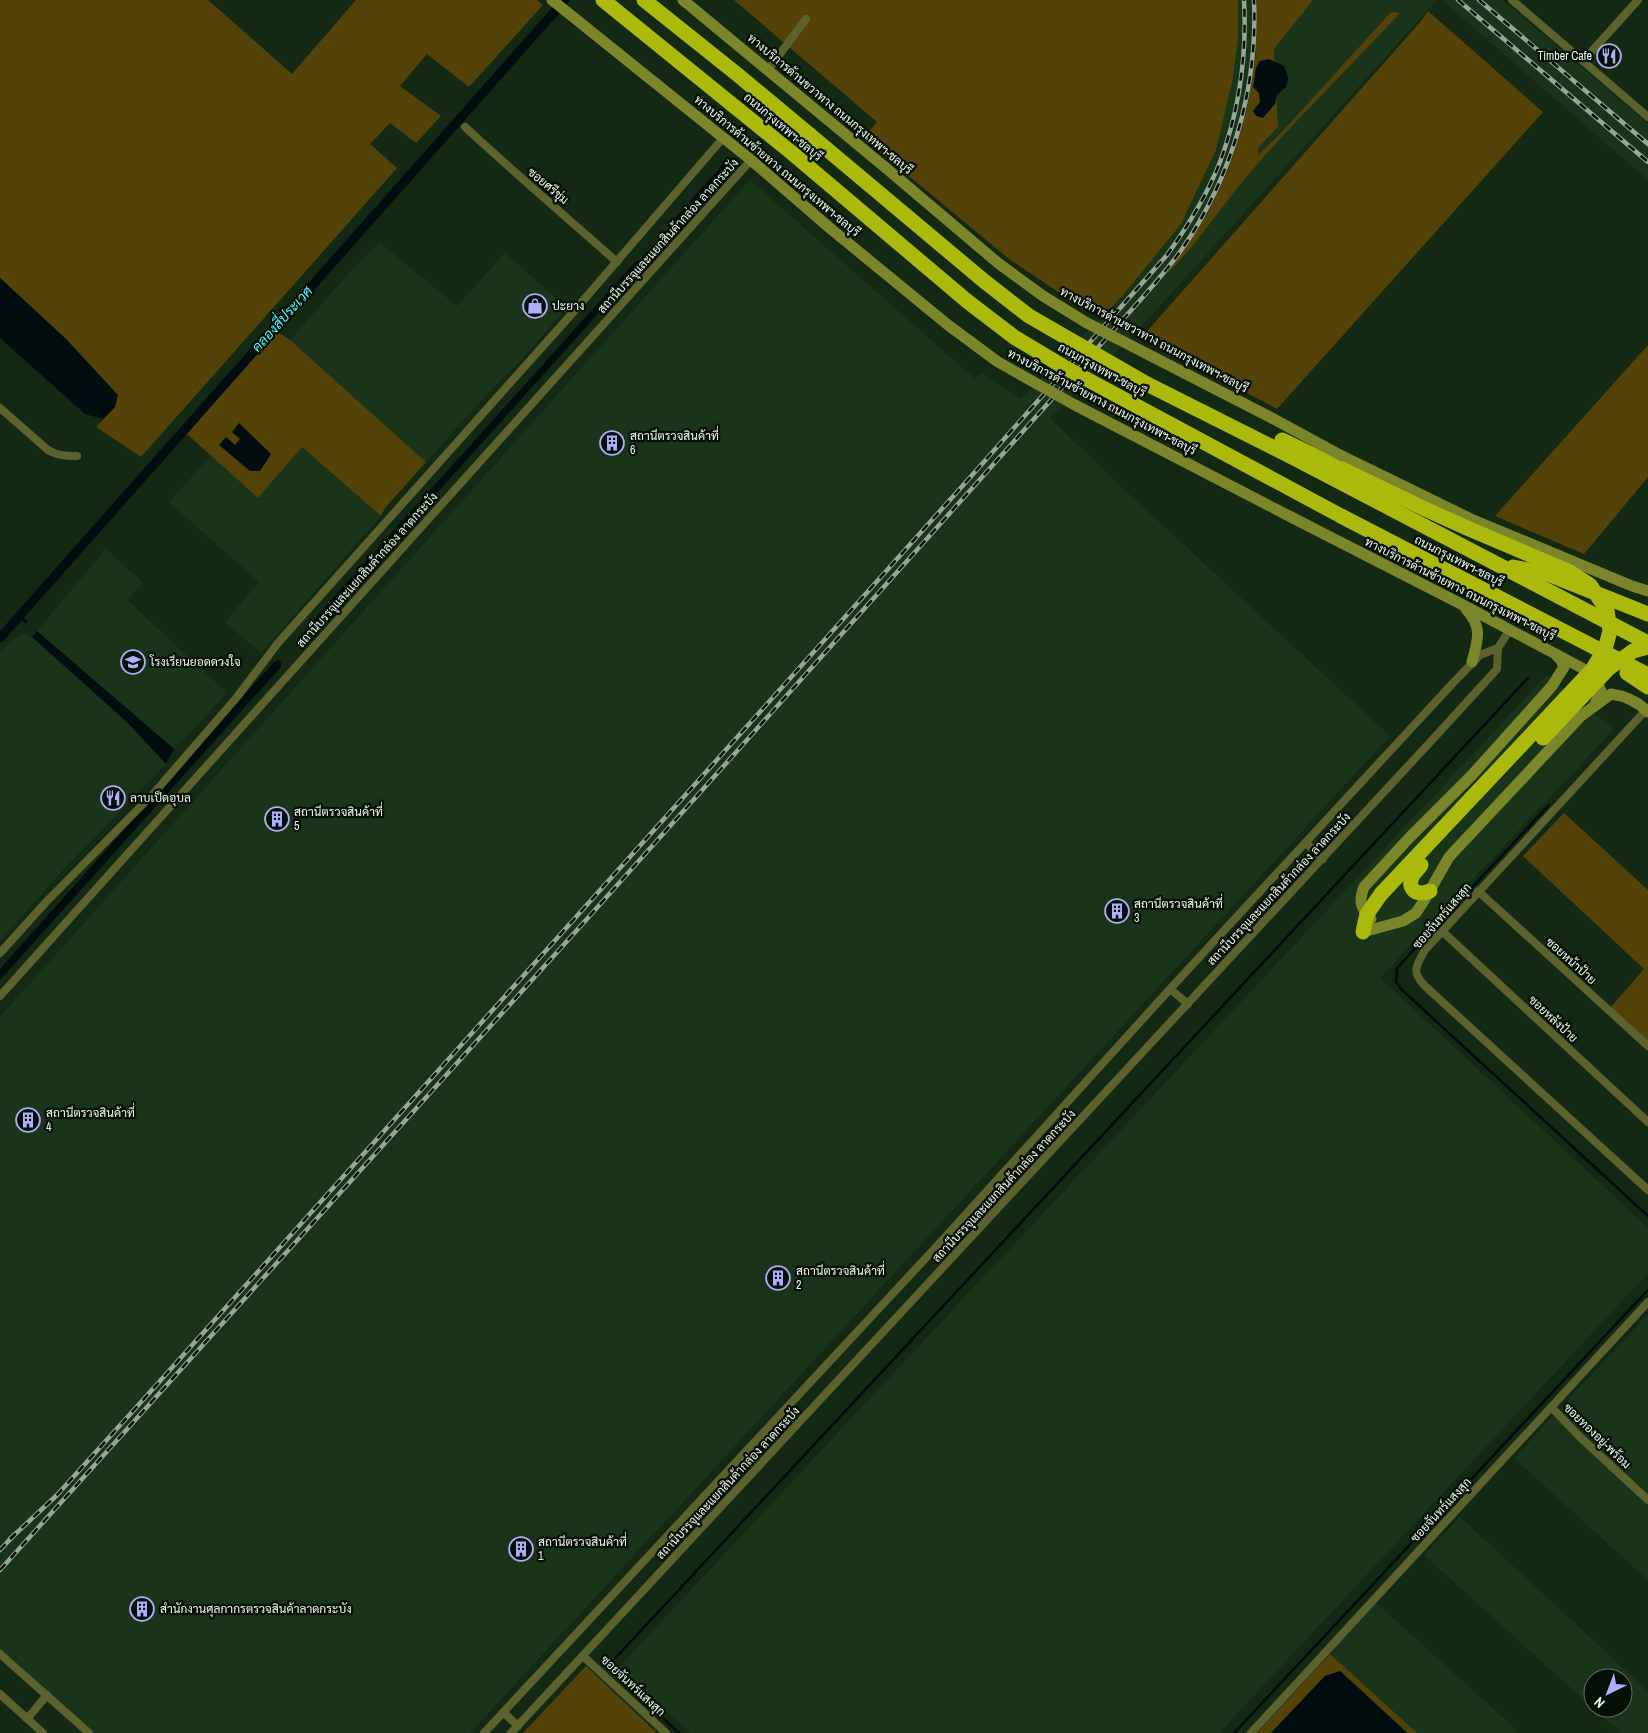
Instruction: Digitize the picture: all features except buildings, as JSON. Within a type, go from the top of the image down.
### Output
[{"type":"highway","name":"ถนนกรุงเทพฯ-ชลบุรี","points":[[603,0],[792,154],[967,301],[1014,337],[1064,367],[1345,519],[1648,675]]},
{"type":"highway","name":"ถนนกรุงเทพฯ-ชลบุรี","points":[[644,0],[738,74],[984,282],[1029,316],[1139,379],[1648,643]]},
{"type":"highway","points":[[1201,410],[1278,438],[1467,528],[1570,572],[1590,585],[1608,610],[1610,631],[1605,649],[1592,670],[1382,894],[1366,914],[1363,932]]},
{"type":"highway","points":[[1345,519],[1481,596],[1620,669],[1648,687]]},
{"type":"highway","points":[[1492,562],[1548,574],[1648,614]]},
{"type":"highway","points":[[1430,891],[1423,894],[1413,890],[1413,875],[1421,865],[1608,669],[1633,651],[1648,647]]},
{"type":"main road","name":"ทางบริการด้านซ้ายทาง ถนนกรุงเทพฯ-ชลบุรี","points":[[552,0],[751,160],[831,229],[948,325],[998,362],[1073,404],[1582,668],[1598,684],[1600,691],[1595,704]]},
{"type":"main road","name":"ทางบริการด้านขวาทาง ถนนกรุงเทพฯ-ชลบุรี","points":[[683,0],[772,66],[886,168],[998,262],[1043,296],[1088,323],[1342,456],[1471,519],[1632,586],[1648,590]]},
{"type":"main road","points":[[1463,605],[1473,616],[1479,632],[1472,662]]},
{"type":"main road","points":[[1382,926],[1371,920],[1362,908],[1360,896],[1364,887],[1410,837],[1472,775],[1561,674],[1564,667],[1553,652]]},
{"type":"main road","points":[[1363,932],[1403,921],[1416,913],[1449,857],[1581,716],[1595,704],[1611,694],[1624,696],[1635,701],[1647,711]]},
{"type":"street","points":[[1583,61],[1638,0]]},
{"type":"street","points":[[1517,1],[1648,117]]},
{"type":"street","points":[[772,66],[806,19]]},
{"type":"street","name":"ซอยศรีชุ่ม","points":[[465,127],[616,262]]},
{"type":"street","name":"สถานีบรรจุและแยกสินค้ากล่อง ลาดกระบัง","points":[[0,953],[47,901],[154,793],[238,697],[278,643],[616,262],[723,138]]},
{"type":"street","name":"สถานีบรรจุและแยกสินค้ากล่อง ลาดกระบัง","points":[[0,996],[751,160]]},
{"type":"street","points":[[0,408],[48,450],[65,456],[78,456]]},
{"type":"street","points":[[1498,648],[1509,631]]},
{"type":"street","name":"สถานีบรรจุและแยกสินค้ากล่อง ลาดกระบัง","points":[[484,1733],[937,1246],[1170,989],[1472,662],[1480,654],[1498,648],[1497,669],[511,1733]]},
{"type":"street","name":"ซอยจันทร์แสงสุก","points":[[1647,711],[1478,891],[1425,950],[1416,967],[1417,975],[1421,982],[1648,1190]]},
{"type":"street","points":[[1306,843],[1322,858]]},
{"type":"street","name":"ซอยหน้าป้าย","points":[[1478,891],[1648,1046]]},
{"type":"street","name":"ซอยหลังป้าย","points":[[1443,932],[1648,1122]]},
{"type":"street","points":[[1170,989],[1188,1004]]},
{"type":"street","name":"ซอยจันทร์แสงสุก","points":[[1251,1733],[1648,1302]]},
{"type":"street","name":"ซอยทองอยู่-พร้อม","points":[[1552,1408],[1581,1438],[1648,1500]]},
{"type":"street","points":[[0,1654],[89,1733]]},
{"type":"street","name":"ซอยจันทร์แสงสุก","points":[[583,1656],[666,1733]]},
{"type":"street","points":[[0,1694],[43,1733]]},
{"type":"street","points":[[27,1718],[47,1695]]},
{"type":"street","points":[[504,1713],[518,1726]]},
{"type":"shaded area","points":[[0,0],[208,0],[292,74],[356,0],[537,0],[543,5],[469,87],[427,54],[400,86],[441,116],[416,143],[390,123],[370,144],[397,168],[141,457],[96,427],[115,407],[67,340],[0,278]]},
{"type":"shaded area","points":[[734,0],[1238,0],[1238,40],[1232,82],[1216,150],[1181,224],[1104,316],[1066,297],[1009,259],[863,138],[877,122]]},
{"type":"shaded area","points":[[1238,0],[1437,0],[1138,330],[1050,418],[1130,495],[1390,736],[470,1733],[86,1733],[0,1657],[0,1017],[750,180],[975,379],[981,373],[1021,399],[1124,294],[1181,224],[1216,150]]},
{"type":"shaded area","points":[[1257,0],[1313,0],[1274,49],[1278,127],[1258,148],[1258,155],[1283,131],[1391,12],[1400,13],[1272,148],[1167,274],[1209,211],[1230,165],[1248,103],[1256,53]]},
{"type":"shaded area","points":[[1442,0],[1503,0],[1648,124],[1648,180]]},
{"type":"shaded area","points":[[1428,11],[1543,112],[1277,409],[1142,337],[1422,20]]},
{"type":"shaded area","points":[[1269,59],[1284,66],[1288,78],[1286,87],[1277,95],[1275,104],[1263,118],[1256,116],[1253,111],[1260,102],[1259,93],[1253,87],[1256,68],[1260,61]]},
{"type":"shaded area","points":[[731,160],[733,163],[730,167],[675,227],[671,223],[675,218],[726,161]]},
{"type":"shaded area","points":[[380,243],[457,306],[505,253],[567,308],[426,462],[290,340],[352,270]]},
{"type":"shaded area","points":[[640,260],[642,262],[641,266],[312,632],[307,627],[636,261]]},
{"type":"shaded area","points":[[0,278],[67,340],[118,395],[115,407],[103,419],[85,414],[0,338]]},
{"type":"shaded area","points":[[276,331],[290,340],[426,462],[385,508],[381,516],[302,447],[258,498],[187,434]]},
{"type":"shaded area","points":[[1648,345],[1648,477],[1584,554],[1495,516]]},
{"type":"shaded area","points":[[239,423],[271,454],[260,471],[250,471],[219,445],[226,437],[235,445],[240,439],[232,432]]},
{"type":"shaded area","points":[[302,447],[381,516],[261,653],[225,622],[259,582],[169,502],[211,456],[258,498]]},
{"type":"shaded area","name":"โรงเรียนยอดดวงใจ","points":[[106,549],[143,583],[127,600],[227,693],[174,749],[37,631]]},
{"type":"shaded area","points":[[37,631],[174,749],[166,764],[127,722],[32,637]]},
{"type":"shaded area","points":[[23,634],[32,637],[127,722],[166,764],[61,872],[0,941],[0,651],[12,640]]},
{"type":"shaded area","points":[[278,660],[281,662],[281,667],[0,980],[0,969],[263,674]]},
{"type":"shaded area","points":[[1547,675],[1614,729],[1380,978],[1648,1228],[1648,1273],[1219,1733],[690,1733],[618,1668]]},
{"type":"shaded area","points":[[1564,813],[1648,890],[1648,1043],[1610,1008],[1644,969],[1523,856]]},
{"type":"shaded area","points":[[1648,1314],[1648,1580],[1514,1458]]},
{"type":"shaded area","points":[[1460,1517],[1623,1668],[1583,1668],[1583,1699],[1424,1555]]},
{"type":"shaded area","points":[[1375,1602],[1520,1733],[1417,1733],[1330,1654]]},
{"type":"shaded area","points":[[1330,1654],[1417,1733],[1408,1733],[1340,1671],[1325,1676],[1271,1733],[1257,1733]]},
{"type":"shaded area","points":[[586,1666],[657,1733],[523,1733]]},
{"type":"shaded area","points":[[1340,1671],[1407,1733],[1271,1733],[1325,1676]]},
{"type":"shaded area","points":[[1633,1677],[1648,1691],[1648,1733],[1621,1733],[1604,1718],[1633,1718]]},
{"type":"waterway","name":"คลองสี่ประเวศ","points":[[0,638],[565,0]]},
{"type":"waterway","points":[[20,616],[26,622]]},
{"type":"waterway","points":[[679,1733],[607,1667],[1528,678]]},
{"type":"waterway","points":[[1549,805],[1397,968],[1396,982],[1401,989],[1648,1216]]},
{"type":"waterway","points":[[1234,1733],[1648,1290]]},
{"type":"railway","points":[[10,1539],[57,1495],[151,1391],[966,482],[1167,255],[1190,222],[1203,198],[1227,143],[1237,103],[1243,62],[1244,0]]},
{"type":"railway","points":[[0,1570],[586,920],[1167,269],[1200,221],[1228,162],[1246,98],[1254,33],[1254,0]]},
{"type":"railway","points":[[1458,0],[1648,162]]},
{"type":"railway","points":[[1479,0],[1648,144]]},
{"type":"railway","points":[[0,1550],[15,1534]]},
{"type":"place","name":"Timber Cafe","points":[[1609,56]]},
{"type":"place","name":"ปะยาง","points":[[535,306]]},
{"type":"place","name":"สถานีตรวจสินค้าที่ 6","points":[[612,443]]},
{"type":"place","name":"โรงเรียนยอดดวงใจ","points":[[133,662]]},
{"type":"place","name":"ลาบเป็ดอุบล","points":[[113,798]]},
{"type":"place","name":"สถานีตรวจสินค้าที่ 5","points":[[277,819]]},
{"type":"place","name":"สถานีตรวจสินค้าที่ 3","points":[[1117,911]]},
{"type":"place","name":"สถานีตรวจสินค้าที่ 4","points":[[28,1120]]},
{"type":"place","name":"สถานีตรวจสินค้าที่ 2","points":[[778,1278]]},
{"type":"place","name":"สถานีตรวจสินค้าที่ 1","points":[[521,1549]]},
{"type":"place","name":"สำนักงานศุลกากรตรวจสินค้าลาดกระบัง","points":[[142,1609]]}]
